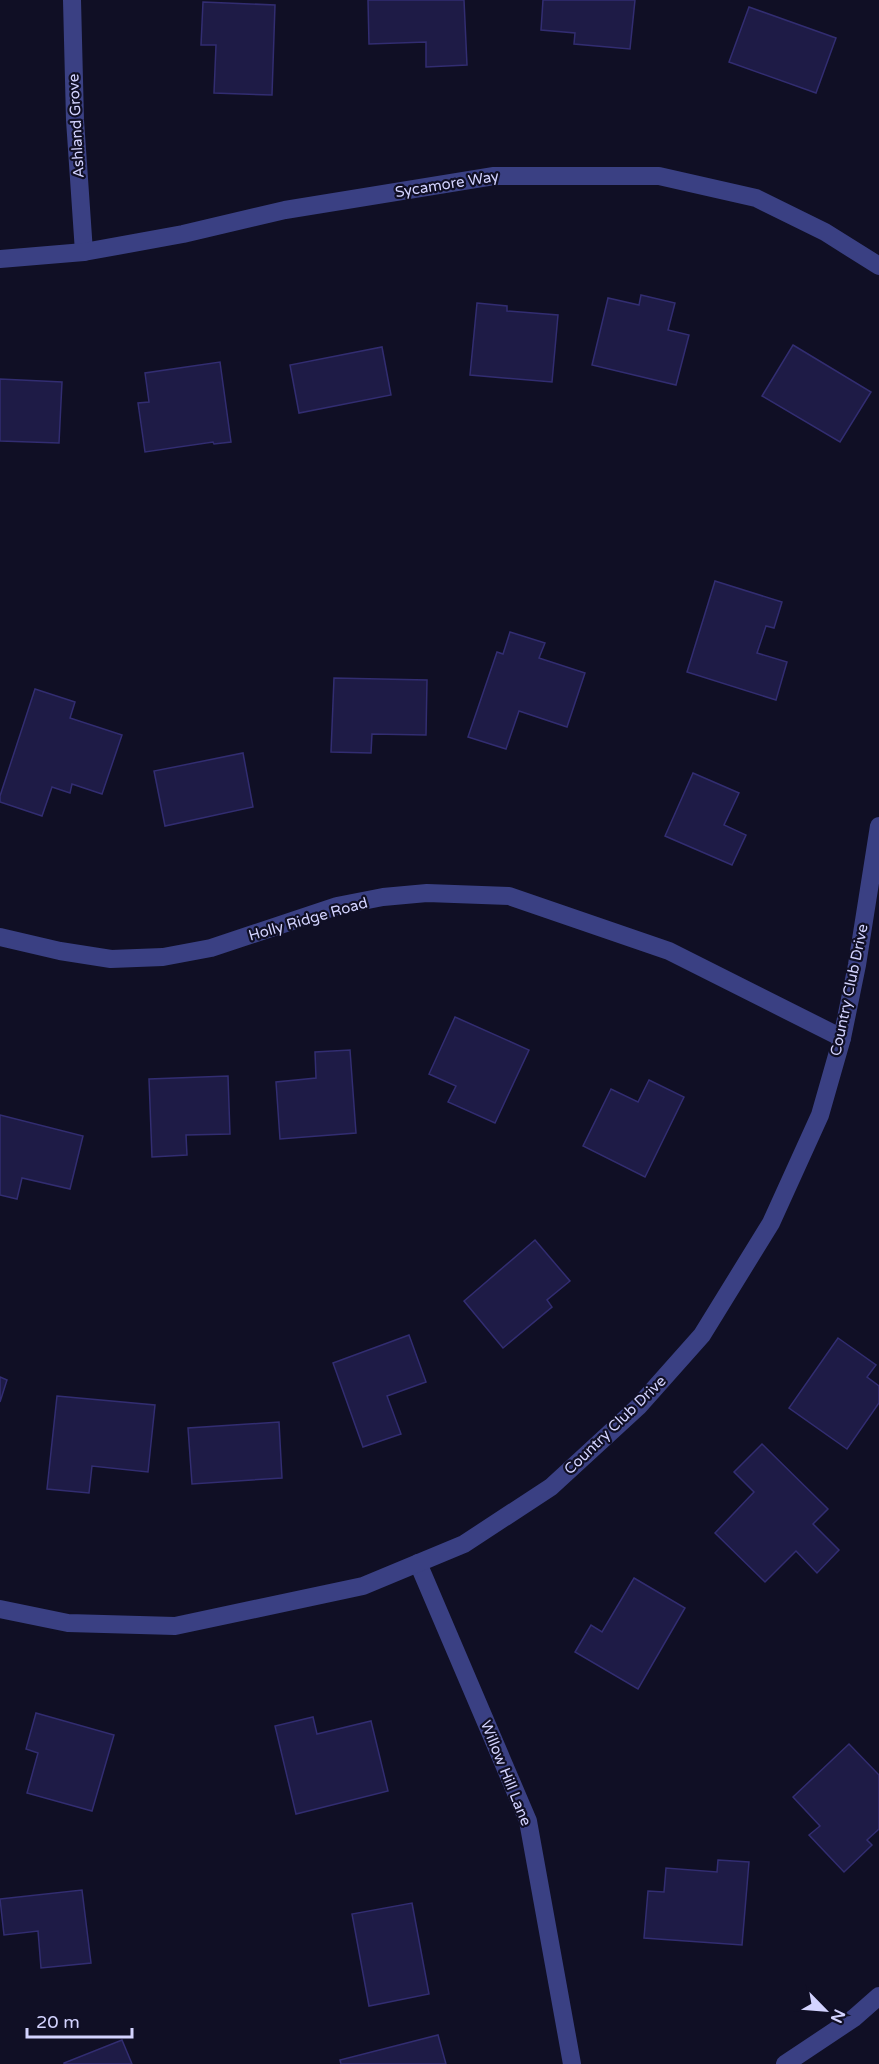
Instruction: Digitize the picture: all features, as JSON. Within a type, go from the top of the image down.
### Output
[{"type":"street","name":"Ashland Grove","points":[[72,0],[75,120],[84,252]]},
{"type":"street","name":"Sycamore Way","points":[[0,259],[84,252],[183,234],[285,210],[494,176],[659,176],[756,198],[825,232],[879,266]]},
{"type":"street","name":"Country Club Drive","points":[[0,1609],[68,1623],[175,1626],[363,1586],[464,1544],[551,1487],[638,1407],[702,1335],[771,1223],[820,1115],[842,1038],[857,964],[879,826]]},
{"type":"street","name":"Holly Ridge Road","points":[[0,937],[60,951],[111,959],[163,957],[211,948],[337,906],[383,897],[427,893],[508,896],[669,951],[842,1038]]},
{"type":"street","name":"Willow Hill Lane","points":[[418,1563],[528,1821],[572,2064]]},
{"type":"street","points":[[785,2064],[854,2018],[879,1996]]},
{"type":"building","points":[[368,0],[464,0],[467,65],[426,67],[426,42],[369,44]]},
{"type":"building","points":[[543,0],[635,0],[630,49],[574,44],[575,33],[541,30]]},
{"type":"building","points":[[203,2],[275,5],[272,95],[214,93],[216,45],[201,45]]},
{"type":"building","points":[[749,7],[836,38],[816,93],[729,62]]},
{"type":"building","points":[[641,295],[675,303],[668,330],[689,335],[676,385],[592,365],[608,298],[639,305]]},
{"type":"building","points":[[477,303],[507,306],[507,311],[558,315],[552,382],[470,375]]},
{"type":"building","points":[[793,345],[871,392],[840,442],[762,396]]},
{"type":"building","points":[[382,347],[391,395],[299,413],[290,365]]},
{"type":"building","points":[[220,362],[231,442],[214,444],[213,442],[145,452],[138,403],[149,402],[145,373]]},
{"type":"building","points":[[0,379],[62,382],[59,443],[0,441]]},
{"type":"building","points":[[715,581],[782,602],[774,628],[766,626],[757,653],[787,662],[776,700],[687,672]]},
{"type":"building","points":[[510,632],[545,643],[539,658],[585,673],[567,727],[519,711],[506,749],[468,737],[497,652],[503,654]]},
{"type":"building","points":[[334,678],[427,680],[426,735],[372,734],[371,753],[331,752]]},
{"type":"building","points":[[35,689],[75,702],[70,718],[122,735],[102,794],[72,784],[70,793],[52,787],[42,816],[0,802]]},
{"type":"building","points":[[243,753],[253,807],[165,826],[154,771]]},
{"type":"building","points":[[693,773],[739,793],[724,825],[746,835],[732,865],[665,836]]},
{"type":"building","points":[[455,1017],[529,1050],[495,1123],[448,1102],[456,1086],[429,1074]]},
{"type":"building","points":[[350,1050],[356,1133],[280,1139],[276,1082],[316,1078],[315,1052]]},
{"type":"building","points":[[228,1076],[230,1134],[186,1135],[187,1155],[152,1157],[149,1079]]},
{"type":"building","points":[[649,1080],[684,1097],[645,1177],[583,1146],[611,1089],[638,1102]]},
{"type":"building","points":[[0,1115],[83,1136],[70,1189],[22,1178],[17,1199],[0,1195]]},
{"type":"building","points":[[535,1240],[570,1281],[547,1300],[552,1307],[503,1348],[464,1301]]},
{"type":"building","points":[[409,1335],[426,1382],[387,1396],[401,1434],[363,1447],[333,1363]]},
{"type":"building","points":[[838,1338],[876,1365],[867,1377],[879,1386],[879,1403],[847,1449],[789,1408]]},
{"type":"building","points":[[0,1377],[7,1380],[0,1402]]},
{"type":"building","points":[[57,1396],[155,1405],[148,1472],[92,1466],[89,1493],[47,1489]]},
{"type":"building","points":[[279,1422],[282,1478],[192,1484],[188,1428]]},
{"type":"building","points":[[762,1444],[828,1509],[813,1524],[839,1550],[817,1573],[796,1551],[765,1582],[715,1533],[754,1492],[734,1472]]},
{"type":"building","points":[[634,1578],[685,1608],[638,1689],[575,1652],[591,1625],[602,1632]]},
{"type":"building","points":[[36,1713],[114,1735],[92,1811],[27,1793],[38,1753],[26,1749]]},
{"type":"building","points":[[313,1717],[317,1734],[371,1721],[388,1791],[296,1814],[275,1726]]},
{"type":"building","points":[[849,1744],[879,1775],[879,1829],[867,1840],[872,1845],[844,1872],[809,1835],[820,1826],[793,1797]]},
{"type":"building","points":[[718,1860],[749,1862],[742,1945],[644,1938],[648,1891],[664,1892],[666,1868],[717,1872]]},
{"type":"building","points":[[82,1890],[91,1963],[41,1968],[38,1931],[4,1935],[0,1899]]},
{"type":"building","points":[[412,1903],[429,1994],[369,2006],[352,1914]]},
{"type":"building","points":[[438,2035],[446,2064],[341,2064],[340,2060]]},
{"type":"building","points":[[122,2040],[132,2064],[64,2064],[64,2063]]}]
